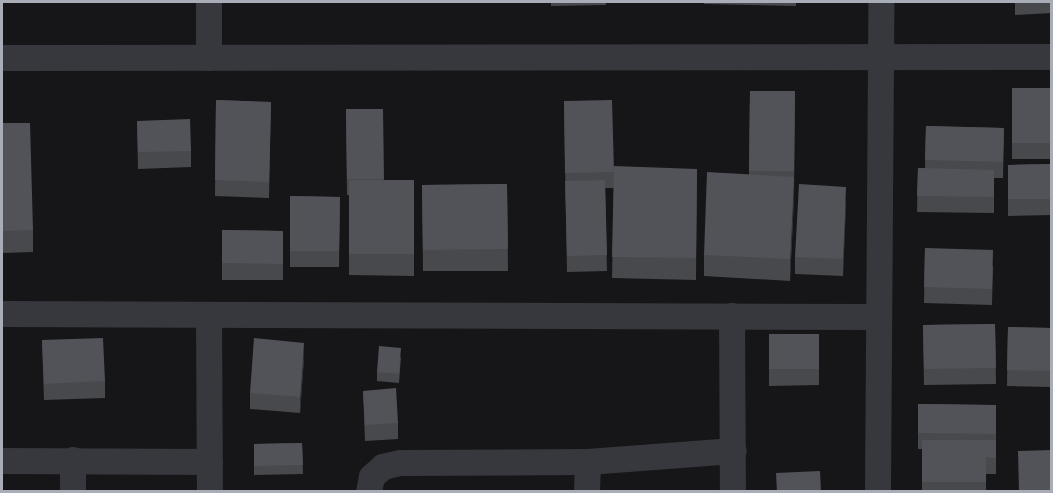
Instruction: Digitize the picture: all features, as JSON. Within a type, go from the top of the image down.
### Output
[{"type":"street","points":[[209,2],[209,58]]},
{"type":"street","points":[[878,492],[881,2]]},
{"type":"street","points":[[2,58],[1052,57]]},
{"type":"street","points":[[2,314],[879,317]]},
{"type":"street","points":[[209,315],[210,492]]},
{"type":"street","points":[[732,316],[733,492]]},
{"type":"street","points":[[369,492],[372,477],[383,467],[401,463],[588,462],[734,451]]},
{"type":"street","points":[[73,460],[73,492]]},
{"type":"street","points":[[2,461],[210,462]]},
{"type":"street","points":[[587,492],[588,462]]},
{"type":"building","points":[[1012,88],[1052,88],[1052,143],[1012,143]]},
{"type":"building","points":[[750,91],[795,91],[794,171],[749,171]]},
{"type":"building","points":[[216,100],[271,102],[269,182],[215,180]]},
{"type":"building","points":[[612,100],[614,172],[565,173],[564,101]]},
{"type":"building","points":[[346,109],[383,109],[384,179],[347,179]]},
{"type":"building","points":[[190,119],[191,151],[138,152],[137,121]]},
{"type":"building","points":[[2,123],[30,123],[33,230],[2,231]]},
{"type":"building","points":[[926,126],[1004,128],[1003,162],[925,160]]},
{"type":"building","points":[[1052,164],[1052,199],[1008,199],[1008,165]]},
{"type":"building","points":[[614,166],[697,169],[696,258],[612,257]]},
{"type":"building","points":[[918,168],[994,170],[994,197],[917,196]]},
{"type":"building","points":[[707,172],[794,177],[790,259],[704,255]]},
{"type":"building","points":[[349,180],[414,180],[414,254],[349,254]]},
{"type":"building","points":[[605,180],[607,255],[567,256],[565,181]]},
{"type":"building","points":[[507,184],[508,249],[423,250],[422,185]]},
{"type":"building","points":[[799,184],[846,187],[843,259],[795,257]]},
{"type":"building","points":[[290,196],[340,197],[339,251],[290,251]]},
{"type":"building","points":[[222,230],[283,231],[283,264],[222,263]]},
{"type":"building","points":[[925,248],[993,250],[992,289],[924,287]]},
{"type":"building","points":[[995,324],[996,368],[924,369],[923,325]]},
{"type":"building","points":[[1008,327],[1052,328],[1052,371],[1007,370]]},
{"type":"building","points":[[769,334],[819,334],[819,369],[769,369]]},
{"type":"building","points":[[103,338],[105,381],[44,384],[42,340]]},
{"type":"building","points":[[254,338],[304,343],[300,397],[250,393]]},
{"type":"building","points":[[379,346],[401,348],[399,374],[377,372]]},
{"type":"building","points":[[396,388],[398,423],[365,425],[363,391]]},
{"type":"building","points":[[918,404],[996,405],[996,434],[918,433]]},
{"type":"building","points":[[922,440],[996,440],[996,458],[986,457],[986,482],[922,482]]},
{"type":"building","points":[[302,443],[303,465],[254,466],[254,444]]},
{"type":"building","points":[[1052,450],[1052,492],[1019,492],[1018,451]]},
{"type":"building","points":[[820,471],[821,492],[777,492],[776,473]]},
{"type":"building","points":[[189,490],[189,492],[141,492]]}]
